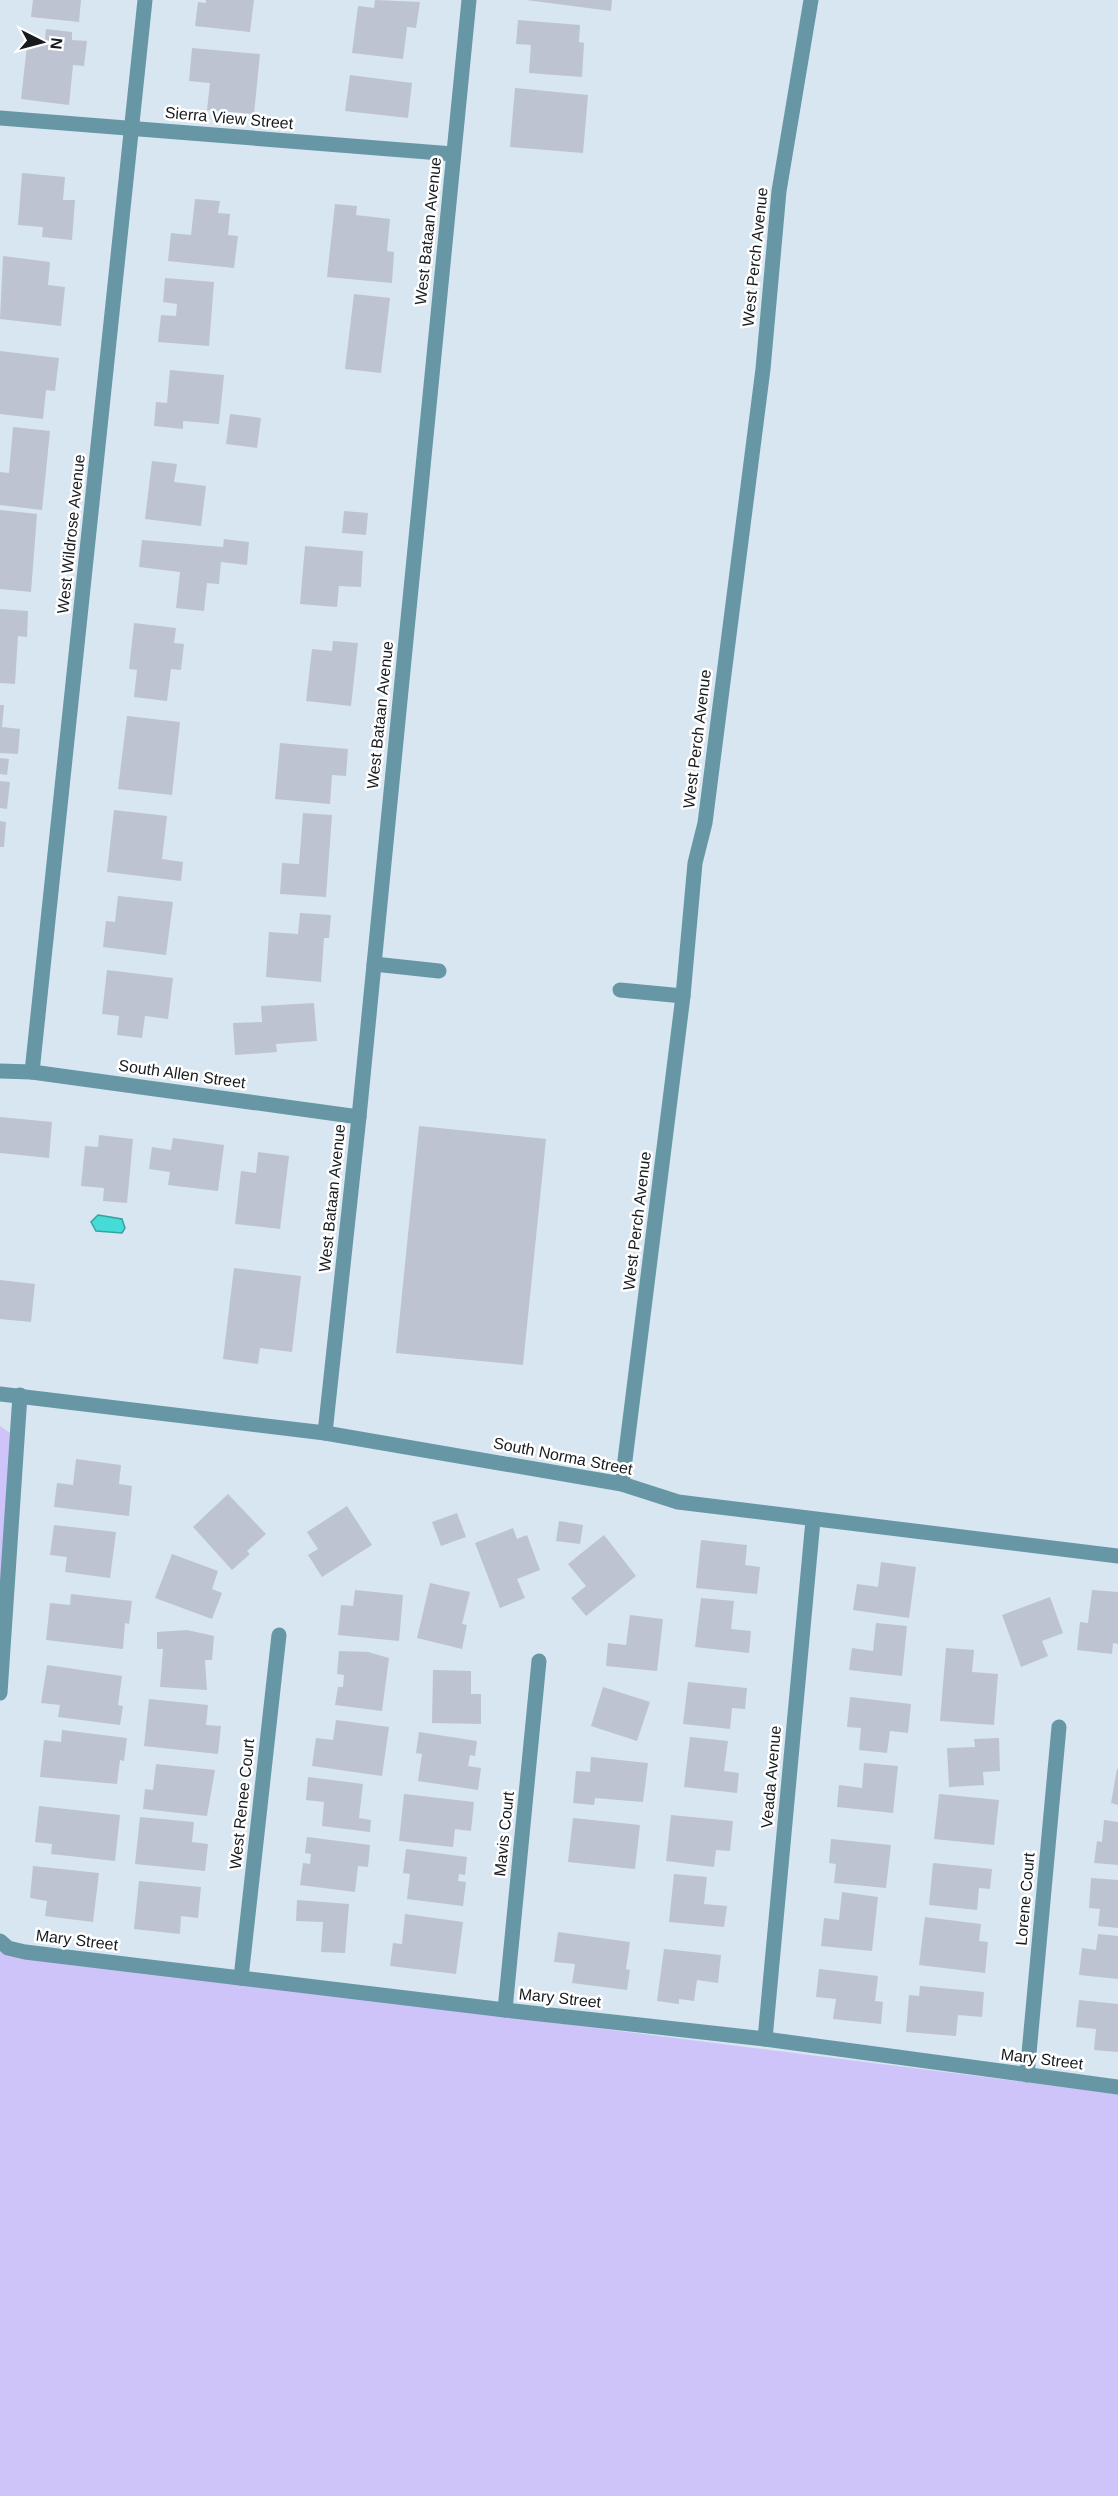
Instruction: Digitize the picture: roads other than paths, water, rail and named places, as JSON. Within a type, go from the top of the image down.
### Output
[{"type":"street","name":"West Wildrose Avenue","points":[[32,1072],[145,0]]},
{"type":"street","name":"West Bataan Avenue","points":[[325,1432],[359,1117],[469,0]]},
{"type":"street","name":"West Perch Avenue","points":[[622,1484],[683,996],[695,863],[705,823],[763,369],[779,191],[811,0]]},
{"type":"street","name":"Sierra View Street","points":[[0,118],[453,154]]},
{"type":"street","points":[[374,964],[439,971]]},
{"type":"street","points":[[620,990],[683,996]]},
{"type":"street","name":"South Allen Street","points":[[0,1071],[32,1072],[359,1117]]},
{"type":"street","name":"South Norma Street","points":[[0,1394],[325,1432],[622,1484],[678,1502],[1118,1556]]},
{"type":"street","points":[[0,1693],[20,1395]]},
{"type":"street","name":"Veada Avenue","points":[[765,2039],[813,1520]]},
{"type":"street","name":"West Renee Court","points":[[241,1978],[279,1635]]},
{"type":"street","name":"Mavis Court","points":[[505,2010],[539,1661]]},
{"type":"street","name":"Lorene Court","points":[[1027,2075],[1059,1727]]},
{"type":"street","name":"Mary Street","points":[[0,1941],[8,1947],[25,1952],[765,2039],[1118,2086]]}]
